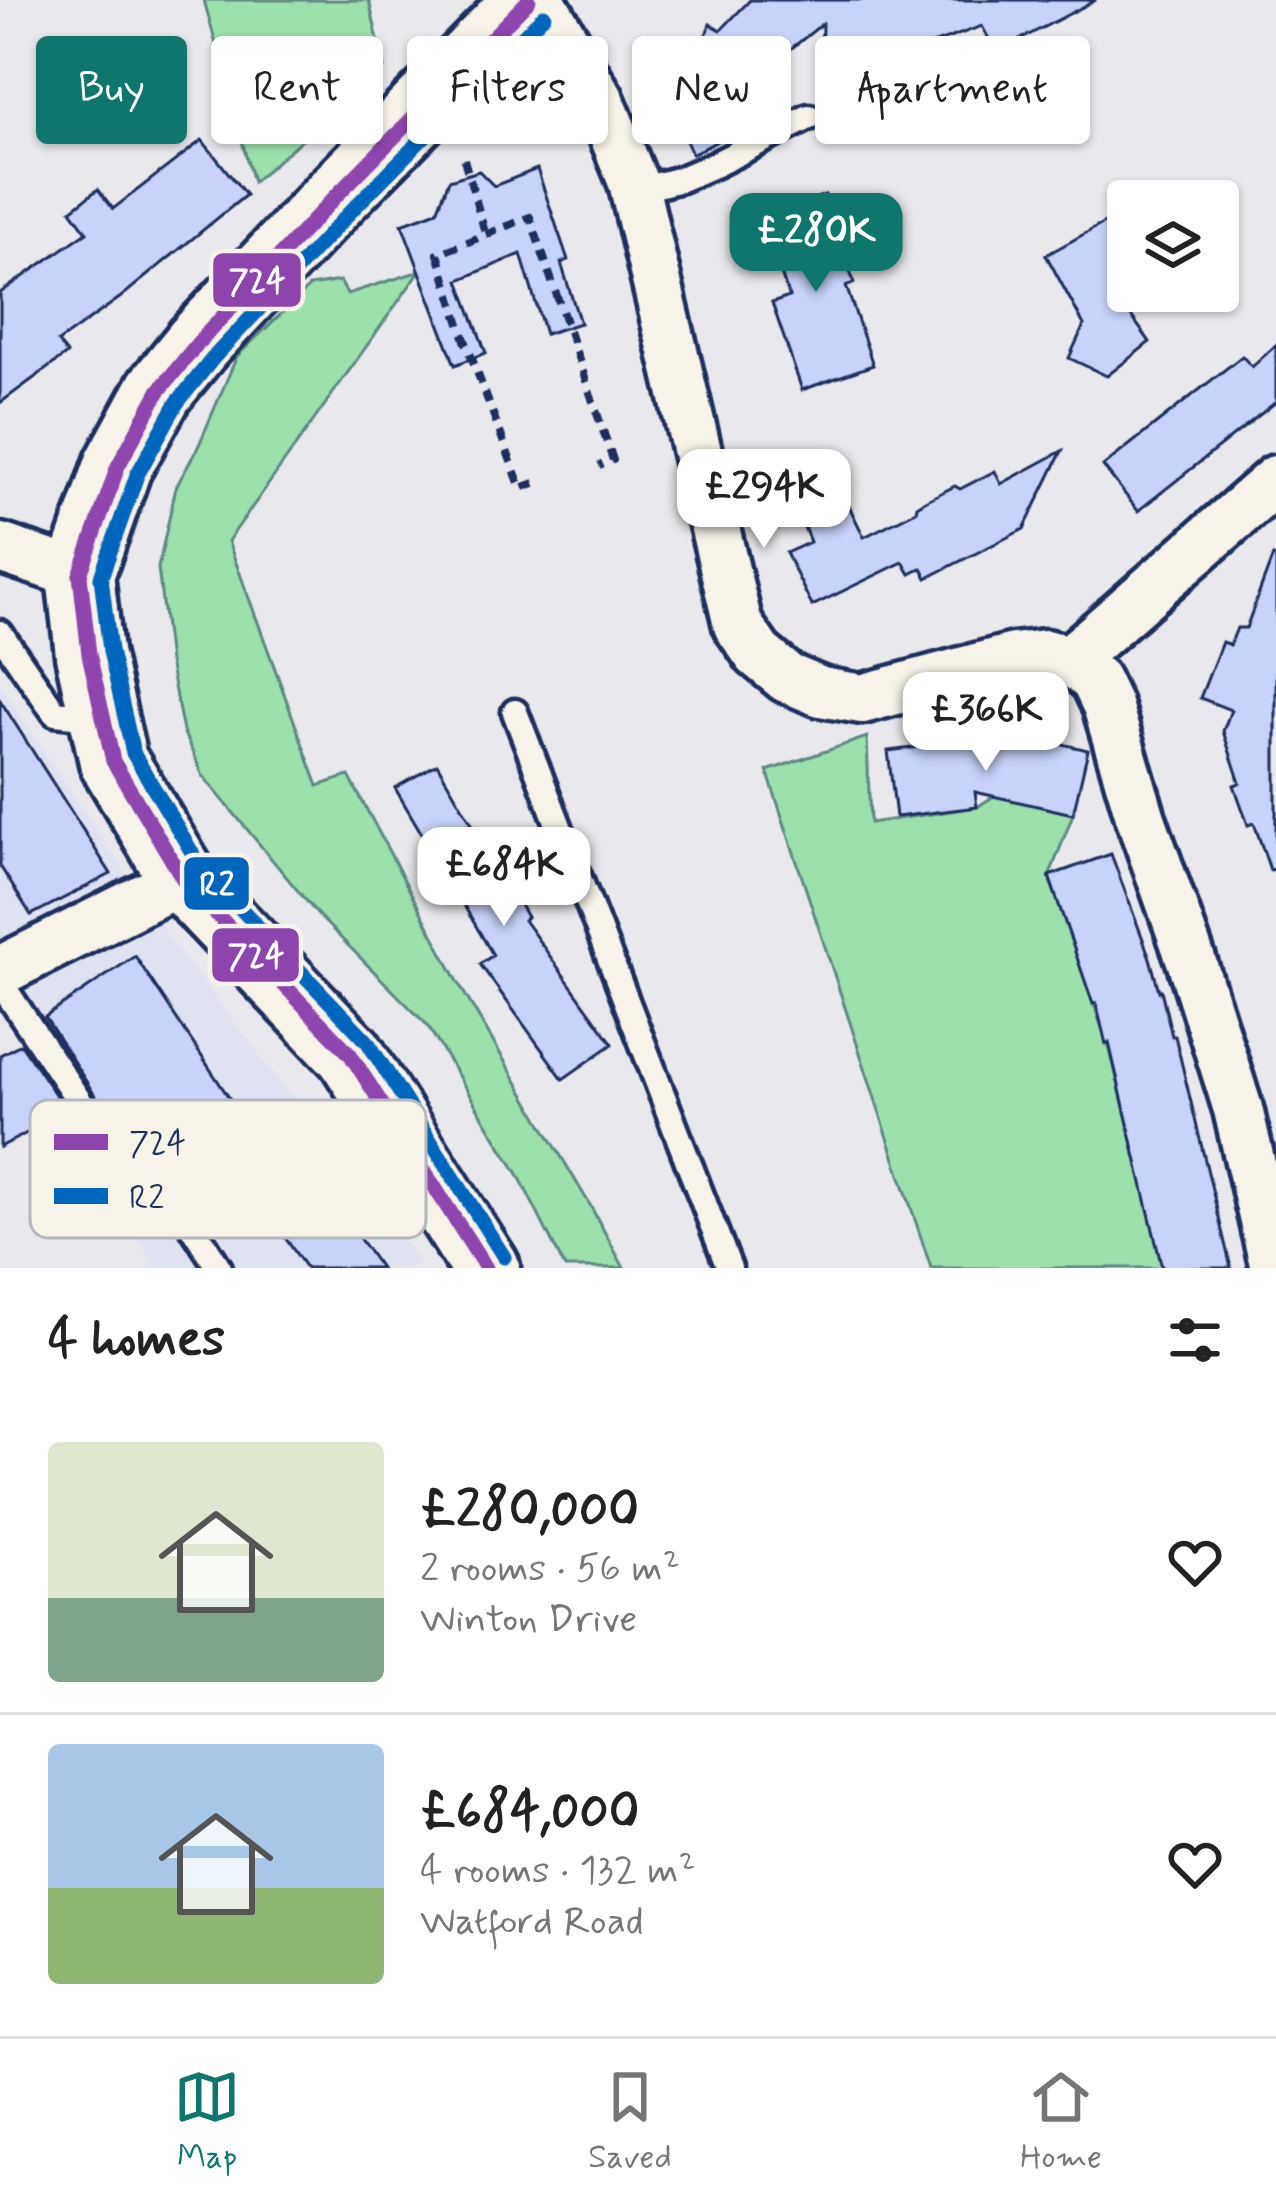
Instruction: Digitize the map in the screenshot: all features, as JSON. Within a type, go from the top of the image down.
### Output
[{"type":"main road","points":[[379,1100],[350,1054],[183,879],[112,761],[88,653],[80,575],[118,466],[159,392],[214,326],[529,0]]},
{"type":"main road","points":[[426,1174],[486,1268]]},
{"type":"street","points":[[540,0],[599,99],[635,191],[738,625],[758,654],[787,678],[821,692],[862,699],[1045,653],[1070,660],[1095,680],[1191,960],[1257,1104],[1275,1268]]},
{"type":"street","points":[[1070,660],[1276,480]]},
{"type":"street","points":[[0,548],[80,575]]},
{"type":"street","points":[[0,971],[183,879]]},
{"type":"lane","points":[[635,191],[681,179],[809,117]]},
{"type":"lane","points":[[0,633],[55,713],[103,718]]},
{"type":"lane","points":[[515,712],[729,1268]]},
{"type":"lane","points":[[0,982],[78,1100]]},
{"type":"lane","points":[[200,1238],[219,1268]]},
{"type":"path","points":[[464,159],[486,236]]},
{"type":"path","points":[[535,483],[521,488],[438,254],[530,217],[613,460],[598,466]]},
{"type":"shaded area","points":[[0,684],[167,935],[294,1100],[55,1100],[0,1007]]},
{"type":"shaded area","points":[[137,1238],[401,1238],[419,1262],[408,1268],[155,1268]]},
{"type":"green space","points":[[204,0],[369,0],[377,36],[214,36]]},
{"type":"green space","points":[[243,144],[297,144],[253,182]]},
{"type":"green space","points":[[420,271],[228,541],[318,786],[349,776],[463,991],[624,1268],[565,1268],[518,1174],[427,1025],[317,914],[203,776],[183,731],[158,568],[176,487],[237,356],[310,286],[340,281],[347,294]]},
{"type":"green space","points":[[867,737],[870,823],[977,807],[994,796],[1073,814],[1049,877],[1110,1050],[1163,1268],[931,1268],[767,771]]},
{"type":"building","points":[[750,0],[1096,0],[1027,36],[987,36],[982,26],[955,36],[822,36],[822,24],[791,49],[791,36],[706,36],[710,24],[721,30]]},
{"type":"building","points":[[202,140],[246,195],[58,342],[67,354],[0,403],[0,293],[87,232],[71,210],[98,189],[113,209]]},
{"type":"building","points":[[687,144],[712,144],[692,154]]},
{"type":"building","points":[[537,169],[568,260],[561,263],[580,323],[545,334],[521,254],[459,280],[486,353],[455,365],[402,224],[437,211],[449,180],[479,171],[494,186]]},
{"type":"building","points":[[825,195],[854,283],[846,286],[873,365],[802,390],[772,303],[789,297],[762,218]]},
{"type":"building","points":[[1107,222],[1107,312],[1129,312],[1150,342],[1107,376],[1069,358],[1084,325],[1046,255]]},
{"type":"building","points":[[1276,345],[1276,402],[1138,511],[1103,466],[1242,356],[1252,367]]},
{"type":"building","points":[[1062,451],[1024,529],[927,578],[922,568],[910,574],[903,562],[812,606],[786,553],[810,542],[804,527],[849,506],[864,537],[955,486],[960,489],[995,471],[1001,484]]},
{"type":"building","points":[[1273,556],[1276,869],[1270,870],[1234,785],[1240,783],[1223,731],[1231,710],[1200,698],[1222,642],[1230,645],[1237,628],[1246,628]]},
{"type":"building","points":[[0,700],[111,874],[31,915],[0,866]]},
{"type":"building","points":[[1021,734],[1088,750],[1073,814],[975,792],[977,807],[896,817],[888,751]]},
{"type":"building","points":[[437,764],[527,917],[524,920],[613,1044],[563,1079],[480,964],[493,955],[395,788]]},
{"type":"building","points":[[1111,854],[1175,1036],[1231,1268],[1162,1268],[1109,1043],[1049,876]]},
{"type":"building","points":[[135,956],[231,1100],[98,1100],[45,1017]]},
{"type":"building","points":[[21,1044],[59,1100],[30,1100],[30,1131],[0,1147],[0,1055]]},
{"type":"building","points":[[285,1238],[359,1238],[380,1268],[306,1268]]},
{"type":"transit line","name":"724","points":[[379,1100],[350,1054],[183,879],[113,761],[89,654],[80,575],[118,466],[159,391],[337,195],[529,0]]},
{"type":"transit line","name":"R2","points":[[404,1100],[367,1041],[200,866],[133,753],[110,651],[101,577],[137,475],[177,403],[352,210],[544,15]]},
{"type":"transit line","name":"R2","points":[[426,1134],[504,1257]]},
{"type":"transit line","name":"724","points":[[426,1174],[486,1268]]}]
